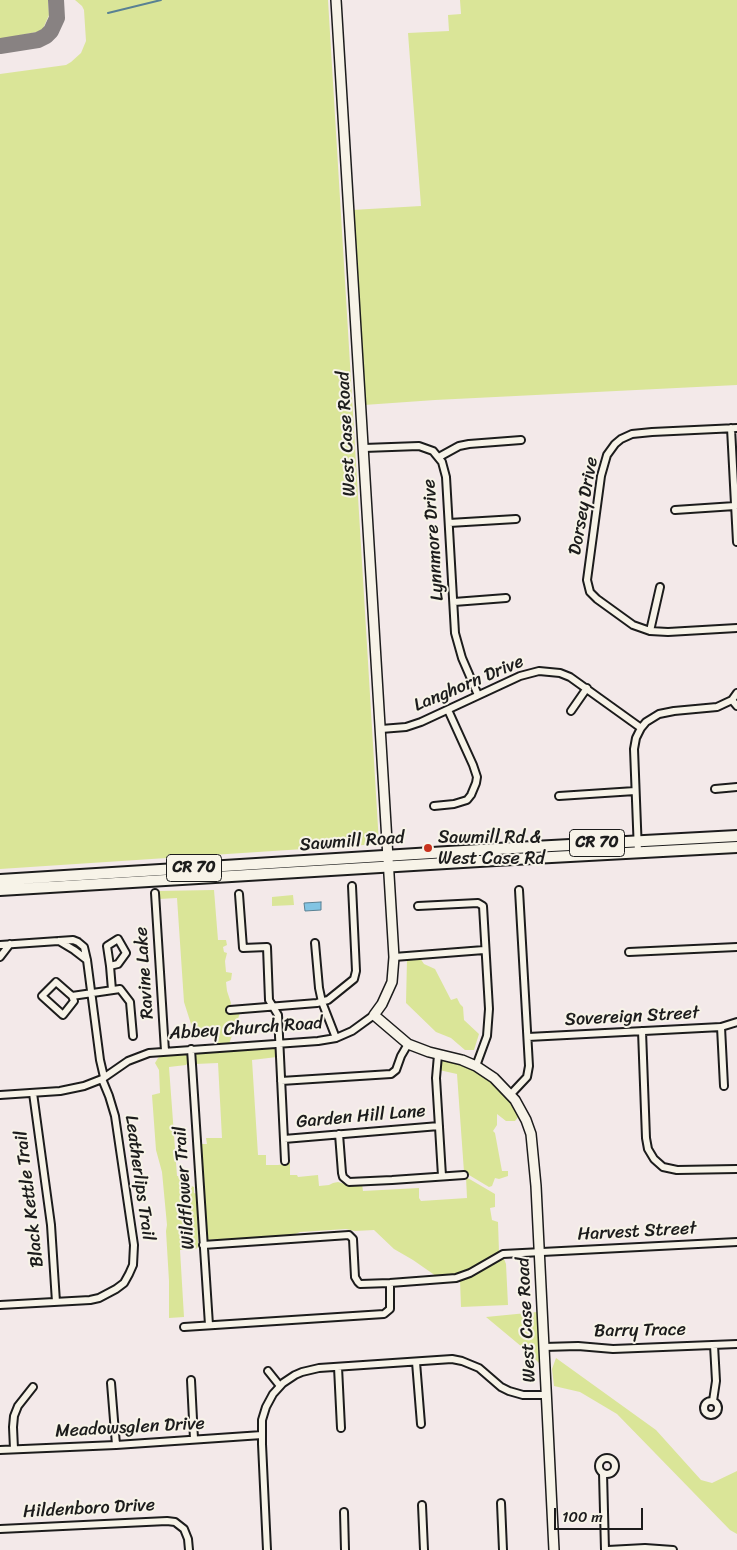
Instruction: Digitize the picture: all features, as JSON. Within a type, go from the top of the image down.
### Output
[{"type":"main road","name":"West Case Road","points":[[336,0],[389,861]]},
{"type":"main road","name":"Sawmill Road","points":[[0,880],[389,861],[638,846],[737,836]]},
{"type":"main road","name":"Sawmill Road","points":[[638,846],[737,847]]},
{"type":"main road","name":"Sawmill Road","points":[[0,890],[389,861]]},
{"type":"main road","name":"Abbey Church Road","points":[[374,1016],[392,982],[394,957],[389,861]]},
{"type":"main road","name":"West Case Road","points":[[374,1016],[408,1044],[438,1055],[462,1060],[476,1066],[494,1078],[511,1094],[531,1134],[540,1252],[554,1550]]},
{"type":"street","points":[[734,428],[737,542]]},
{"type":"street","name":"Dorsey Drive","points":[[650,631],[633,625],[597,599],[590,592],[588,586],[587,575],[605,459],[609,451],[621,439],[632,434],[734,428]]},
{"type":"street","points":[[439,457],[458,446],[521,440]]},
{"type":"street","name":"Lynnmore Drive","points":[[364,448],[418,446],[433,451],[439,457],[445,472],[455,633],[458,647],[478,696]]},
{"type":"street","points":[[675,510],[735,506]]},
{"type":"street","points":[[449,523],[516,519]]},
{"type":"street","points":[[660,587],[650,631],[668,632],[737,628]]},
{"type":"street","points":[[454,602],[506,598]]},
{"type":"street","name":"Langhorn Drive","points":[[381,729],[414,724],[529,673],[540,671],[564,674],[587,688],[641,728]]},
{"type":"street","points":[[571,711],[587,688]]},
{"type":"street","points":[[638,846],[634,743],[641,728],[646,722],[659,714],[718,707],[732,700],[737,693]]},
{"type":"street","points":[[732,700],[737,706]]},
{"type":"street","points":[[434,806],[454,804],[467,800],[476,784],[477,777],[473,765],[448,710]]},
{"type":"street","points":[[715,789],[737,787]]},
{"type":"street","points":[[559,796],[635,791]]},
{"type":"street","points":[[230,1010],[322,1002],[328,1000],[354,979],[356,976],[352,886]]},
{"type":"street","points":[[511,1094],[524,1081],[528,1072],[528,1037],[519,890]]},
{"type":"street","name":"Ravine Lake","points":[[155,893],[166,1051]]},
{"type":"street","points":[[239,894],[243,948],[267,947],[269,1000],[278,1015],[285,1161]]},
{"type":"street","points":[[418,906],[482,904],[489,1009],[486,1036],[476,1066]]},
{"type":"street","name":"Leatherlips Trail","points":[[10,944],[73,940],[85,949],[100,1060],[103,1078],[115,1116],[134,1245],[133,1265],[124,1282],[108,1294],[99,1298],[56,1302]]},
{"type":"street","points":[[315,943],[322,1002],[336,1038]]},
{"type":"street","points":[[0,945],[10,944]]},
{"type":"street","points":[[0,957],[10,944]]},
{"type":"street","points":[[629,952],[737,947]]},
{"type":"street","points":[[394,957],[484,950]]},
{"type":"street","points":[[110,966],[112,990]]},
{"type":"street","points":[[56,982],[72,996],[74,1001],[63,1014],[42,996],[56,982]]},
{"type":"street","points":[[72,996],[120,990],[130,1002],[133,1036]]},
{"type":"street","name":"Abbey Church Road","points":[[0,1095],[75,1088],[103,1078],[121,1064],[149,1053],[318,1041],[336,1038],[348,1033],[374,1016]]},
{"type":"street","name":"Sovereign Street","points":[[528,1037],[721,1027],[737,1022]]},
{"type":"street","points":[[721,1027],[724,1086]]},
{"type":"street","points":[[642,1031],[646,1138],[648,1149],[654,1159],[663,1167],[677,1170],[737,1169]]},
{"type":"street","points":[[281,1082],[391,1074],[396,1070],[408,1044]]},
{"type":"street","name":"Wildflower Trail","points":[[191,1050],[209,1325]]},
{"type":"street","points":[[438,1055],[436,1078],[442,1176]]},
{"type":"street","name":"Black Kettle Trail","points":[[33,1093],[51,1226],[56,1302]]},
{"type":"street","name":"Garden Hill Lane","points":[[284,1139],[440,1126]]},
{"type":"street","points":[[339,1134],[342,1174],[349,1182],[464,1175]]},
{"type":"street","name":"Harvest Street","points":[[203,1245],[349,1235],[353,1239],[356,1277],[360,1284],[456,1278],[470,1274],[503,1254],[737,1242]]},
{"type":"street","points":[[184,1327],[384,1314],[390,1309],[390,1283]]},
{"type":"street","points":[[0,1305],[56,1302]]},
{"type":"street","name":"Barry Trace","points":[[544,1347],[578,1346],[613,1350],[737,1344]]},
{"type":"street","points":[[713,1401],[716,1381],[714,1345]]},
{"type":"street","points":[[267,1550],[262,1436],[263,1414],[269,1401],[280,1386],[290,1378],[311,1369],[443,1360],[462,1361],[479,1368],[501,1387],[510,1391],[523,1395],[547,1395]]},
{"type":"street","points":[[416,1362],[421,1424]]},
{"type":"street","points":[[338,1367],[341,1428]]},
{"type":"street","points":[[268,1371],[280,1386]]},
{"type":"street","points":[[191,1380],[194,1439]]},
{"type":"street","points":[[111,1382],[116,1444]]},
{"type":"street","points":[[14,1449],[14,1416],[18,1406],[33,1388]]},
{"type":"street","name":"Meadowsglen Drive","points":[[0,1450],[262,1436]]},
{"type":"street","points":[[603,1473],[607,1550],[645,1548],[673,1550]]},
{"type":"street","points":[[501,1503],[503,1550]]},
{"type":"street","points":[[422,1505],[424,1550]]},
{"type":"street","points":[[344,1512],[345,1550]]},
{"type":"street","name":"Hildenboro Drive","points":[[0,1529],[163,1520],[180,1524],[186,1533],[189,1550]]},
{"type":"green space","points":[[0,0],[48,0],[49,15],[42,31],[0,39]]},
{"type":"green space","points":[[75,0],[328,0],[379,844],[0,869],[0,74],[66,65],[81,53],[86,41],[84,10]]},
{"type":"green space","points":[[460,0],[737,0],[737,385],[364,405],[352,210],[421,206],[408,33],[449,31],[448,15],[461,14]]},
{"type":"green space","points":[[214,890],[218,940],[226,940],[227,945],[223,947],[224,952],[227,953],[225,961],[226,972],[232,973],[231,980],[226,982],[231,1003],[229,1011],[240,1013],[229,1044],[218,1046],[209,1032],[192,1034],[184,1002],[177,898],[159,899],[159,891]]},
{"type":"green space","points":[[293,895],[294,905],[272,906],[272,897]]},
{"type":"green space","points":[[420,958],[424,964],[435,969],[451,1000],[457,998],[463,1007],[464,1020],[479,1034],[474,1050],[465,1050],[451,1038],[436,1032],[406,1003],[407,959]]},
{"type":"green space","points":[[276,1047],[277,1057],[252,1060],[258,1155],[266,1155],[266,1165],[290,1163],[290,1175],[297,1175],[298,1177],[318,1175],[319,1186],[338,1182],[349,1185],[362,1184],[363,1191],[419,1188],[419,1198],[421,1201],[467,1198],[466,1177],[495,1194],[495,1207],[490,1208],[492,1220],[498,1222],[499,1252],[482,1263],[457,1274],[436,1276],[394,1249],[374,1230],[355,1231],[346,1229],[300,1232],[293,1235],[207,1240],[200,1144],[207,1144],[206,1138],[222,1138],[218,1063],[195,1064],[194,1052]]},
{"type":"green space","points":[[188,1055],[188,1063],[186,1065],[169,1067],[177,1176],[189,1176],[189,1185],[194,1187],[194,1193],[197,1194],[198,1247],[196,1249],[180,1250],[184,1317],[169,1318],[167,1225],[162,1172],[156,1150],[152,1095],[160,1093],[159,1070],[155,1063],[158,1058],[161,1056]]},
{"type":"green space","points":[[439,1060],[468,1068],[496,1083],[512,1101],[519,1116],[515,1121],[506,1121],[497,1114],[497,1125],[493,1131],[495,1133],[502,1171],[508,1171],[508,1176],[499,1179],[495,1178],[492,1186],[489,1187],[464,1172],[457,1074],[439,1070]]},
{"type":"green space","points":[[503,1256],[506,1264],[508,1305],[461,1307],[460,1280]]},
{"type":"green space","points":[[537,1312],[540,1364],[486,1317]]},
{"type":"green space","points":[[556,1358],[656,1430],[701,1480],[712,1483],[737,1471],[737,1534],[730,1530],[617,1414],[580,1392],[554,1386],[552,1369]]},
{"type":"water","points":[[321,902],[321,910],[305,911],[304,903]]},
{"type":"waterway","points":[[108,13],[161,0]]},
{"type":"taxiway","points":[[0,46],[38,40],[46,36],[51,31],[57,18],[56,0]]},
{"type":"place","name":"Sawmill Rd & West Case Rd","points":[[428,848]]}]
